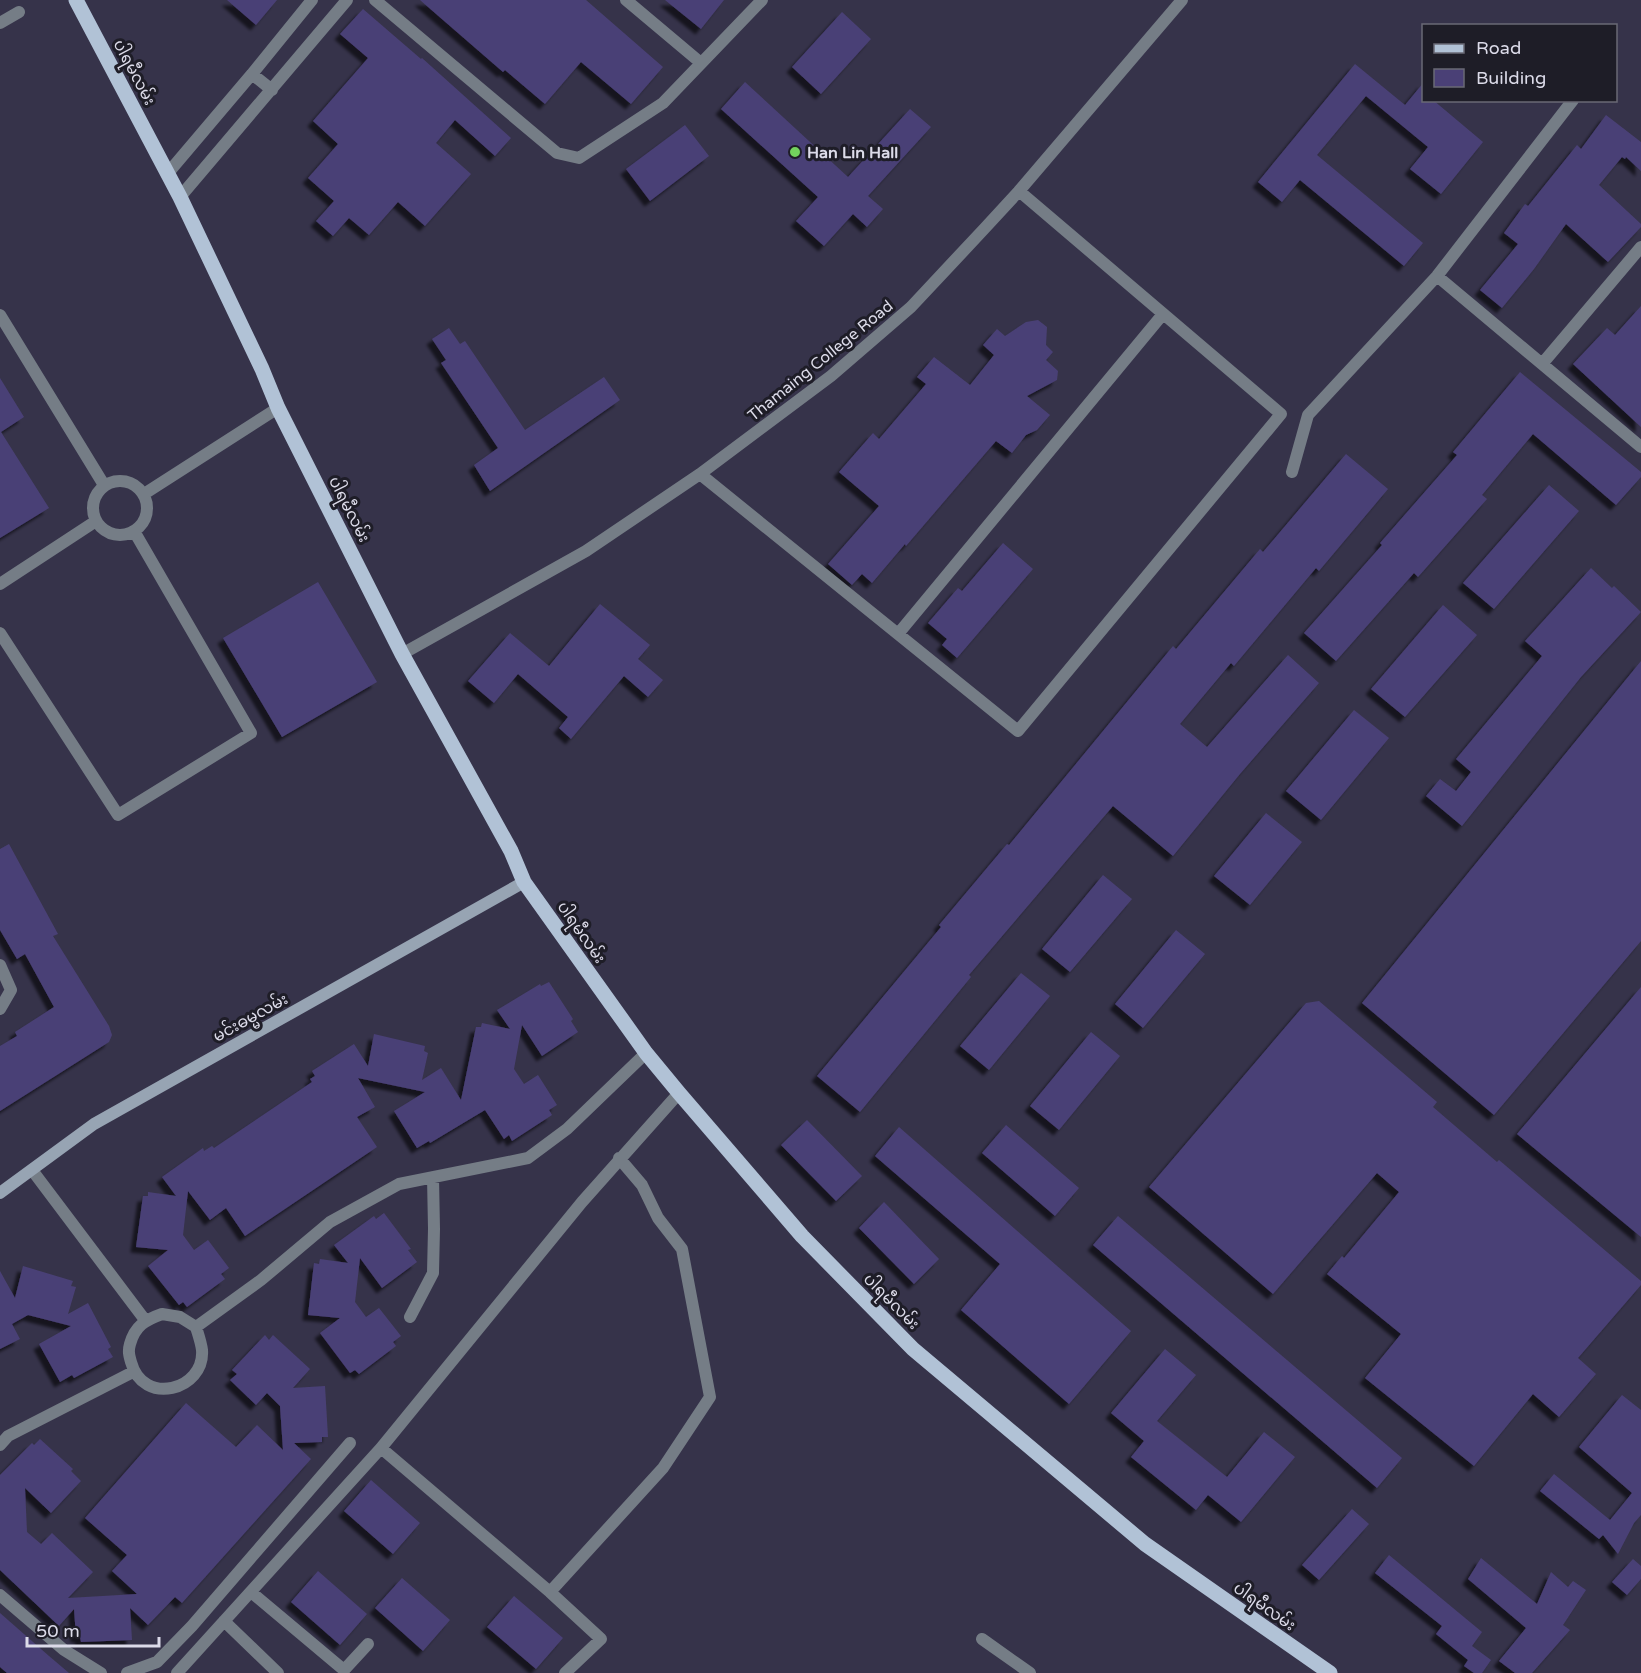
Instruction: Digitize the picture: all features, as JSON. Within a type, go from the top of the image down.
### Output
[{"type":"main road","name":"ပါရမီလမ်း","points":[[76,0],[180,197],[262,369],[278,408],[402,654],[511,851],[524,882],[646,1053],[802,1236],[913,1348],[1145,1544],[1330,1673]]},
{"type":"main road","name":"မင်းဓမ္မလမ်း","points":[[0,1193],[94,1124],[524,882]]},
{"type":"street","points":[[168,173],[312,0]]},
{"type":"street","points":[[180,197],[347,0]]},
{"type":"street","points":[[375,0],[557,153],[579,158],[663,102],[762,0]]},
{"type":"street","points":[[626,0],[701,63]]},
{"type":"street","name":"Thamaing College Road","points":[[402,654],[586,551],[700,474],[795,405],[911,307],[1019,191],[1182,0]]},
{"type":"street","points":[[0,23],[19,12]]},
{"type":"street","points":[[252,74],[272,90]]},
{"type":"street","points":[[1292,472],[1308,415],[1437,276],[1571,102]]},
{"type":"street","points":[[700,474],[1018,731],[1281,414],[1019,191]]},
{"type":"street","points":[[1542,364],[1641,247]]},
{"type":"street","points":[[1437,276],[1641,447]]},
{"type":"street","points":[[898,634],[1163,314]]},
{"type":"street","points":[[0,315],[104,485]]},
{"type":"street","points":[[144,494],[278,408]]},
{"type":"street","points":[[115,480],[124,480],[134,484],[144,494],[148,507],[146,517],[134,531],[117,535],[109,533],[96,521],[92,505],[95,496],[104,485],[115,480]]},
{"type":"street","points":[[0,584],[96,521]]},
{"type":"street","points":[[0,633],[118,815],[251,733],[134,531]]},
{"type":"street","points":[[0,965],[11,990],[0,1010]]},
{"type":"street","points":[[196,1327],[261,1280],[330,1222],[399,1184],[528,1158],[567,1129],[646,1053]]},
{"type":"street","points":[[177,1673],[381,1448],[619,1158],[679,1093]]},
{"type":"street","points":[[550,1592],[663,1468],[710,1398],[682,1249],[658,1218],[642,1185],[619,1158]]},
{"type":"street","points":[[32,1170],[145,1320]]},
{"type":"street","points":[[410,1317],[433,1273],[433,1177]]},
{"type":"street","points":[[162,1314],[180,1317],[196,1327],[202,1351],[196,1374],[180,1386],[160,1389],[144,1383],[133,1372],[128,1351],[133,1333],[145,1320],[162,1314]]},
{"type":"street","points":[[0,1445],[8,1436],[133,1372]]},
{"type":"street","points":[[127,1673],[158,1662],[192,1626],[350,1443]]},
{"type":"street","points":[[381,1448],[550,1592],[601,1639],[566,1673]]},
{"type":"street","points":[[251,1592],[344,1670],[368,1644]]},
{"type":"street","points":[[0,1595],[64,1650],[101,1673]]},
{"type":"street","points":[[224,1622],[278,1673]]},
{"type":"street","points":[[982,1639],[1030,1673]]},
{"type":"building","points":[[227,0],[277,0],[256,25]]},
{"type":"building","points":[[420,0],[586,0],[663,67],[631,104],[581,62],[545,104],[505,70],[503,72]]},
{"type":"building","points":[[665,0],[724,0],[701,29]]},
{"type":"building","points":[[363,9],[422,58],[511,138],[495,156],[455,120],[436,143],[471,174],[425,226],[398,202],[369,235],[349,218],[333,236],[316,221],[334,201],[308,178],[338,144],[313,121],[368,58],[340,34]]},
{"type":"building","points":[[842,12],[871,39],[821,94],[792,67]]},
{"type":"building","points":[[1355,64],[1405,105],[1422,84],[1422,102],[1435,102],[1483,142],[1441,194],[1410,169],[1428,147],[1366,96],[1317,155],[1423,243],[1404,266],[1300,180],[1282,202],[1258,182]]},
{"type":"building","name":"Han Lin Hall","points":[[745,82],[848,177],[910,109],[931,127],[868,196],[883,209],[867,227],[853,214],[824,246],[796,221],[818,197],[721,109]]},
{"type":"building","points":[[1606,115],[1641,142],[1641,171],[1626,157],[1625,159],[1622,157],[1599,185],[1641,224],[1641,227],[1608,262],[1566,224],[1534,269],[1502,308],[1480,290],[1518,244],[1504,233],[1525,204],[1528,206],[1577,145],[1581,149]]},
{"type":"building","points":[[685,125],[709,156],[650,201],[626,169]]},
{"type":"building","points":[[1641,306],[1641,427],[1573,364],[1607,328],[1615,335]]},
{"type":"building","points":[[1038,320],[1047,327],[1046,345],[1053,352],[1046,360],[1058,371],[1057,380],[1027,396],[1050,415],[1037,430],[1026,435],[1012,453],[996,441],[872,583],[862,574],[852,585],[828,564],[879,506],[839,472],[873,433],[879,439],[926,384],[917,377],[934,357],[970,385],[994,355],[983,345],[997,329],[1005,336],[1026,322]]},
{"type":"building","points":[[449,328],[460,344],[465,341],[525,430],[604,377],[620,400],[490,491],[474,465],[498,448],[441,363],[446,360],[432,339]]},
{"type":"building","points":[[1520,372],[1641,472],[1641,477],[1616,505],[1533,434],[1482,495],[1487,499],[1418,577],[1414,573],[1336,661],[1304,633],[1457,455],[1453,452]]},
{"type":"building","points":[[0,378],[24,417],[1,432],[49,508],[0,538]]},
{"type":"building","points":[[1346,454],[1388,489],[1319,571],[1316,568],[1234,666],[1231,663],[1180,724],[1207,747],[1288,655],[1319,683],[1173,856],[1113,806],[969,975],[971,977],[860,1112],[817,1076],[941,927],[939,925],[1007,844],[1009,845],[1173,646],[1176,649],[1260,549],[1263,552]]},
{"type":"building","points":[[1549,485],[1579,511],[1494,609],[1463,583]]},
{"type":"building","points":[[1003,543],[1033,569],[957,658],[942,645],[947,639],[928,623],[958,588],[962,591]]},
{"type":"building","points":[[1591,568],[1641,612],[1581,677],[1462,826],[1426,796],[1440,779],[1456,791],[1471,772],[1456,759],[1542,656],[1525,641]]},
{"type":"building","points":[[318,582],[377,682],[282,737],[223,638]]},
{"type":"building","points":[[600,604],[650,645],[638,659],[663,680],[648,697],[624,676],[571,739],[559,728],[568,717],[518,674],[494,703],[468,681],[510,633],[549,666]]},
{"type":"building","points":[[1443,605],[1477,635],[1405,717],[1371,689]]},
{"type":"building","points":[[1641,661],[1641,941],[1494,1115],[1362,1003]]},
{"type":"building","points":[[1354,710],[1389,738],[1321,820],[1286,791]]},
{"type":"building","points":[[1266,813],[1302,842],[1250,905],[1214,876]]},
{"type":"building","points":[[9,844],[58,934],[53,936],[109,1026],[112,1035],[109,1042],[0,1111],[0,1046],[17,1036],[15,1032],[54,1007],[25,954],[17,959],[0,930],[0,849]]},
{"type":"building","points":[[1103,875],[1132,899],[1070,972],[1042,949]]},
{"type":"building","points":[[1176,930],[1205,954],[1143,1028],[1115,1004]]},
{"type":"building","points":[[1021,973],[1050,996],[989,1070],[960,1046]]},
{"type":"building","points":[[549,982],[573,1019],[571,1021],[578,1032],[542,1056],[522,1025],[514,1069],[524,1084],[538,1075],[557,1105],[549,1110],[552,1115],[512,1141],[509,1135],[504,1139],[485,1110],[430,1143],[429,1141],[417,1148],[394,1111],[425,1092],[358,1078],[375,1107],[357,1117],[377,1147],[245,1236],[226,1208],[210,1220],[188,1191],[183,1235],[194,1250],[208,1240],[229,1268],[221,1274],[225,1279],[187,1307],[183,1302],[179,1305],[148,1266],[168,1250],[136,1247],[143,1196],[148,1196],[148,1192],[176,1196],[162,1177],[203,1148],[204,1151],[212,1146],[214,1148],[312,1082],[310,1079],[315,1076],[312,1071],[354,1044],[368,1066],[374,1034],[425,1046],[424,1051],[428,1053],[422,1080],[441,1068],[461,1100],[476,1027],[481,1027],[482,1023],[510,1029],[497,1010],[540,984],[541,986]]},
{"type":"building","points":[[1641,987],[1641,1237],[1517,1134]]},
{"type":"building","points":[[1319,1001],[1437,1102],[1433,1107],[1641,1281],[1641,1285],[1578,1358],[1596,1374],[1559,1417],[1533,1394],[1474,1466],[1365,1378],[1401,1334],[1327,1274],[1342,1256],[1344,1258],[1399,1192],[1377,1173],[1273,1294],[1149,1187],[1306,1003]]},
{"type":"building","points":[[1091,1032],[1120,1056],[1059,1130],[1030,1106]]},
{"type":"building","points":[[807,1120],[862,1176],[836,1201],[781,1145]]},
{"type":"building","points":[[1006,1125],[1079,1188],[1055,1216],[982,1153]]},
{"type":"building","points":[[899,1127],[1131,1331],[1069,1404],[961,1310],[1000,1264],[875,1156]]},
{"type":"building","points":[[884,1202],[939,1259],[914,1284],[859,1228]]},
{"type":"building","points":[[384,1213],[411,1249],[408,1250],[417,1262],[382,1288],[360,1258],[355,1302],[366,1317],[379,1308],[401,1336],[393,1342],[396,1346],[359,1374],[355,1370],[350,1373],[320,1333],[340,1318],[308,1315],[314,1263],[319,1264],[320,1259],[348,1263],[334,1245],[374,1216],[376,1219]]},
{"type":"building","points":[[1118,1216],[1402,1458],[1377,1488],[1093,1245]]},
{"type":"building","points":[[23,1266],[73,1281],[71,1286],[76,1287],[68,1314],[88,1303],[111,1347],[108,1349],[113,1357],[74,1378],[72,1375],[60,1382],[39,1344],[71,1326],[28,1315],[12,1324],[20,1339],[0,1349],[0,1271],[15,1298]]},
{"type":"building","points":[[265,1335],[269,1340],[273,1335],[310,1369],[293,1388],[325,1386],[328,1437],[322,1437],[322,1442],[294,1443],[311,1459],[182,1603],[175,1597],[148,1625],[130,1608],[132,1640],[81,1642],[80,1637],[76,1637],[74,1609],[59,1626],[0,1570],[0,1475],[32,1443],[34,1445],[40,1439],[73,1469],[71,1471],[81,1481],[51,1513],[25,1488],[27,1532],[41,1544],[52,1533],[93,1572],[68,1598],[137,1594],[112,1571],[127,1555],[85,1518],[186,1403],[236,1447],[257,1425],[283,1450],[280,1406],[267,1393],[256,1405],[230,1380],[237,1374],[232,1370]]},
{"type":"building","points":[[1165,1349],[1196,1375],[1157,1421],[1227,1477],[1264,1432],[1295,1457],[1241,1522],[1208,1495],[1196,1510],[1131,1457],[1144,1441],[1111,1413]]},
{"type":"building","points":[[1622,1395],[1641,1410],[1641,1515],[1634,1523],[1618,1554],[1603,1535],[1599,1539],[1540,1491],[1554,1474],[1610,1520],[1632,1493],[1579,1447]]},
{"type":"building","points":[[371,1480],[420,1523],[393,1554],[344,1511]]},
{"type":"building","points":[[1352,1509],[1369,1524],[1319,1580],[1302,1565]]},
{"type":"building","points":[[1389,1555],[1482,1632],[1472,1646],[1491,1660],[1482,1673],[1474,1673],[1464,1666],[1468,1660],[1436,1634],[1442,1626],[1375,1573]]},
{"type":"building","points":[[1481,1558],[1537,1604],[1551,1572],[1568,1587],[1573,1581],[1586,1590],[1563,1625],[1570,1630],[1532,1673],[1515,1673],[1499,1661],[1526,1628],[1468,1579]]},
{"type":"building","points":[[1633,1559],[1641,1566],[1641,1579],[1627,1595],[1612,1582]]},
{"type":"building","points":[[318,1571],[367,1614],[340,1645],[291,1602]]},
{"type":"building","points":[[402,1578],[450,1620],[423,1651],[375,1608]]},
{"type":"building","points":[[514,1596],[563,1638],[536,1669],[487,1627]]},
{"type":"building","points":[[0,1613],[69,1673],[7,1673],[0,1667]]},
{"type":"place","name":"Han Lin Hall","points":[[795,152]]}]
